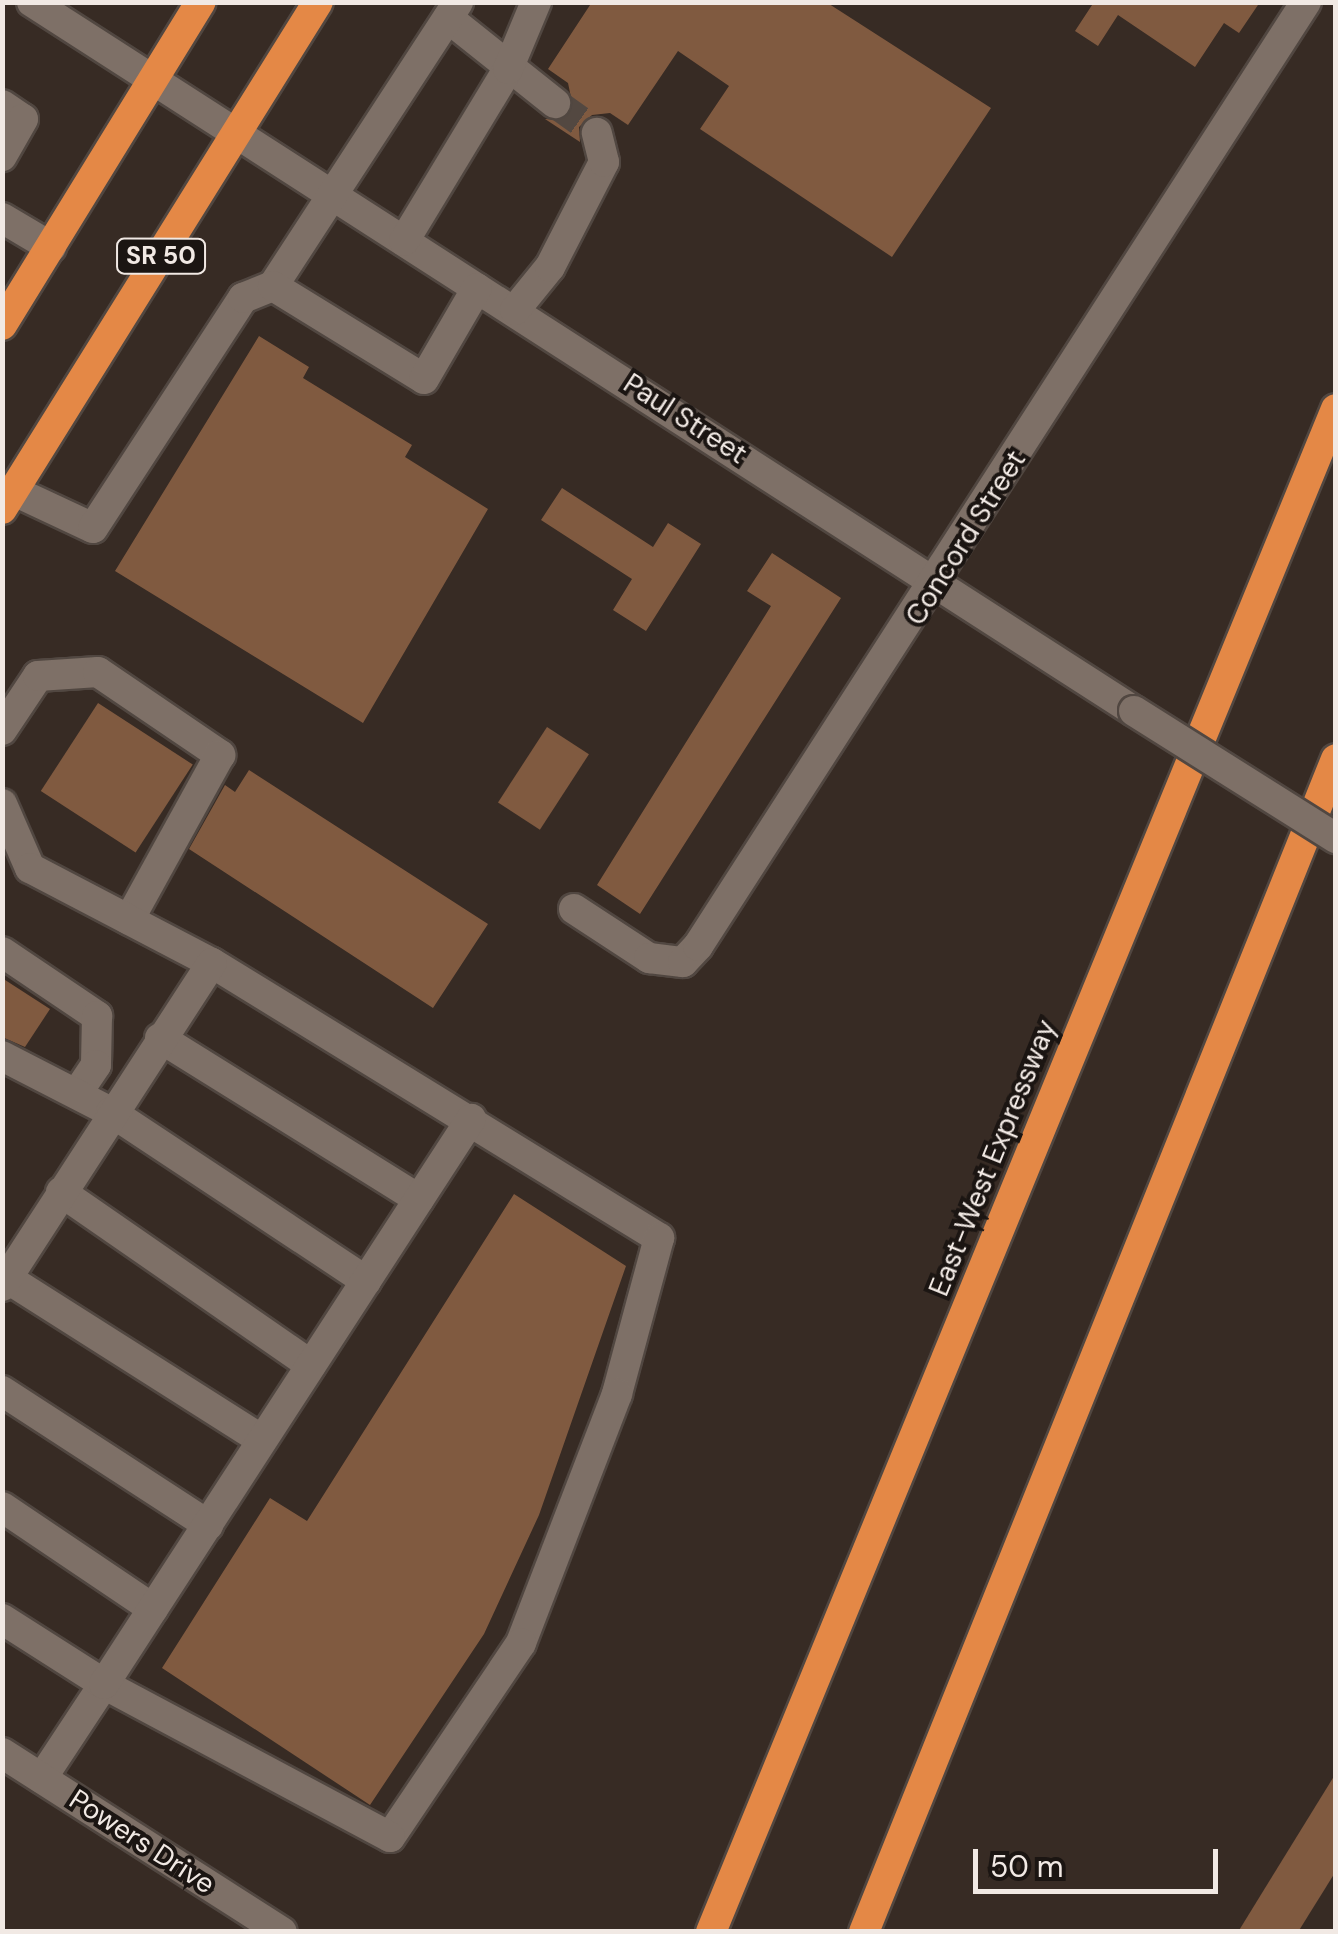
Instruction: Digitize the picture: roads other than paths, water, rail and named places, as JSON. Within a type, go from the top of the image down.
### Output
[{"type":"highway","points":[[2,326],[201,2]]},
{"type":"highway","name":"SR 50","points":[[8,500],[318,2]]},
{"type":"highway","name":"East-West Expressway","points":[[712,1932],[1336,409]]},
{"type":"highway","points":[[864,1932],[1336,758]]},
{"type":"street","name":"Paul Street","points":[[32,2],[1336,838]]},
{"type":"street","points":[[404,241],[508,69],[536,2]]},
{"type":"street","name":"Concord Street","points":[[574,908],[649,958],[683,962],[939,582],[1306,2]]},
{"type":"street","points":[[8,500],[93,528],[243,298],[273,286],[337,199],[453,10],[508,69],[555,103]]},
{"type":"street","points":[[2,106],[24,119],[2,156]]},
{"type":"street","points":[[515,310],[550,267],[604,162],[597,133]]},
{"type":"street","points":[[2,218],[51,247]]},
{"type":"street","points":[[273,286],[424,380],[477,288]]},
{"type":"street","points":[[2,730],[38,676],[98,672],[220,755],[129,920]]},
{"type":"street","points":[[2,804],[30,868],[212,963],[471,1119],[658,1238],[616,1394],[521,1643],[390,1837],[104,1684],[2,1618]]},
{"type":"street","points":[[2,952],[97,1016],[96,1064],[78,1092]]},
{"type":"street","points":[[212,963],[4,1280],[262,1440]]},
{"type":"street","points":[[160,1038],[419,1199]]},
{"type":"street","points":[[2,1056],[111,1112],[366,1281]]},
{"type":"street","points":[[42,1778],[471,1119]]},
{"type":"street","points":[[61,1192],[312,1365]]},
{"type":"street","points":[[2,1391],[208,1524]]},
{"type":"street","points":[[2,1507],[152,1609]]},
{"type":"street","name":"Powers Drive","points":[[2,1753],[282,1932]]},
{"type":"tunnel","points":[[555,103],[597,133]]}]
